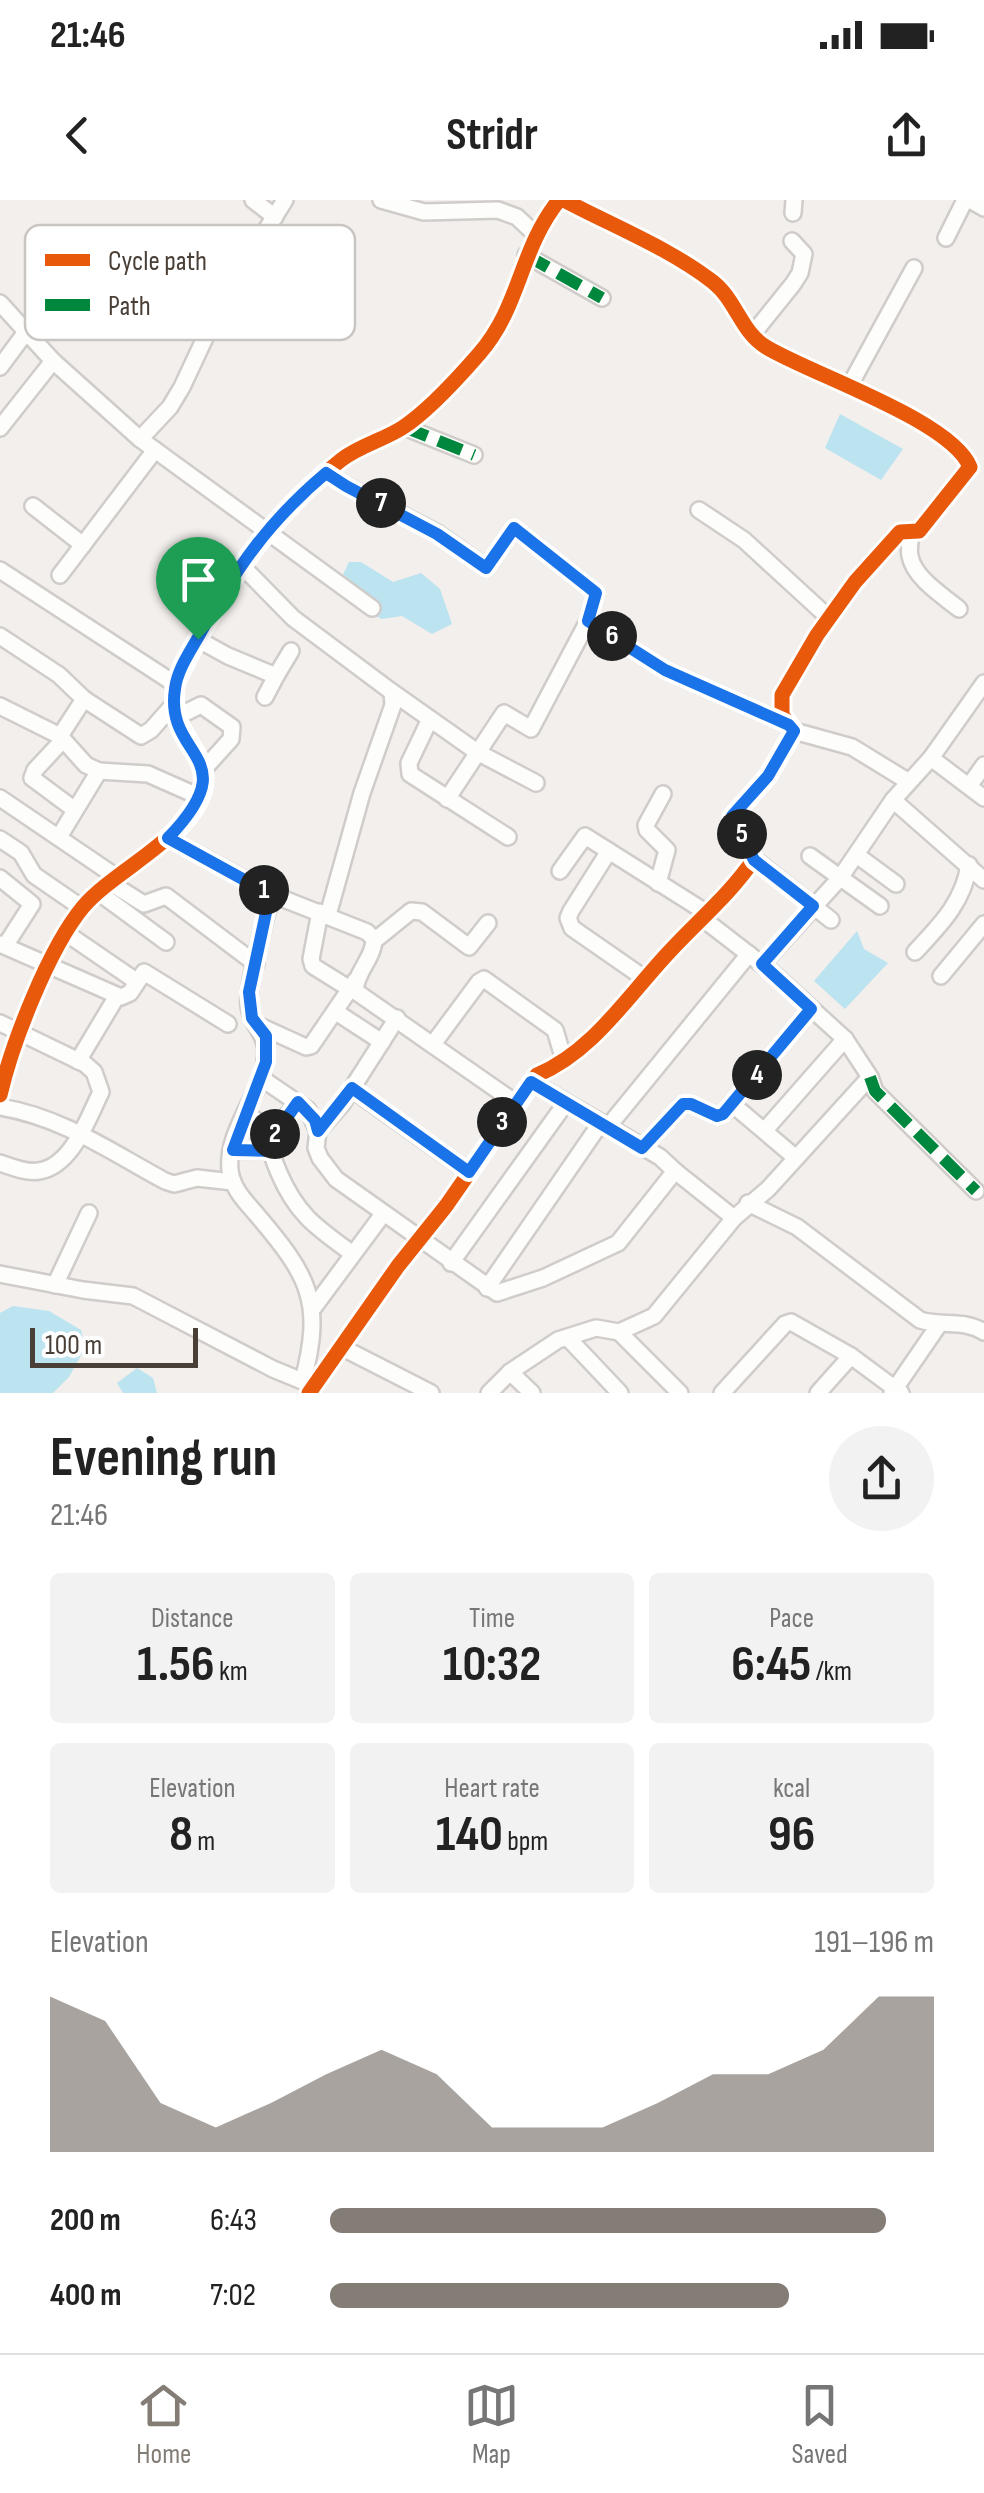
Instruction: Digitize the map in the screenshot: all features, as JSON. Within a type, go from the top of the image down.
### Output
[{"type":"street","points":[[254,200],[275,217]]},
{"type":"street","points":[[270,225],[284,200]]},
{"type":"street","points":[[381,200],[424,212],[498,210],[517,217],[534,234]]},
{"type":"street","points":[[1,1090],[20,1033],[66,932],[82,908],[107,883],[168,838],[189,816],[200,797],[204,770],[175,711],[175,684],[241,565],[289,504],[345,456],[404,427],[482,350],[515,298],[534,234],[561,200],[714,283],[752,335],[769,349],[850,385],[956,448],[977,470],[919,531],[900,532],[829,618],[782,696],[782,715],[792,728]]},
{"type":"street","points":[[946,238],[968,200],[984,208]]},
{"type":"street","points":[[752,335],[800,273],[804,254],[792,241]]},
{"type":"street","points":[[526,255],[602,298]]},
{"type":"street","points":[[850,385],[914,268]]},
{"type":"street","points":[[0,303],[25,331]]},
{"type":"street","points":[[0,367],[25,333]]},
{"type":"street","points":[[33,340],[140,439],[372,608]]},
{"type":"street","points":[[140,439],[170,407],[205,340]]},
{"type":"street","points":[[0,428],[53,362]]},
{"type":"street","points":[[404,427],[474,455]]},
{"type":"street","points":[[60,575],[155,450]]},
{"type":"street","points":[[326,473],[437,534],[486,568],[514,528],[596,593],[588,621],[531,729],[504,713],[447,798]]},
{"type":"street","points":[[33,506],[83,545]]},
{"type":"street","points":[[699,510],[744,540],[829,618]]},
{"type":"street","points":[[912,532],[910,556],[915,568],[960,610]]},
{"type":"street","points":[[241,565],[293,618],[392,692],[476,752],[536,783]]},
{"type":"street","points":[[0,570],[175,684]]},
{"type":"street","points":[[588,621],[665,670],[792,728],[852,747],[908,782]]},
{"type":"street","points":[[0,636],[59,674],[84,699],[141,736],[175,711],[202,705],[232,727],[231,738],[204,770]]},
{"type":"street","points":[[198,639],[276,676]]},
{"type":"street","points":[[265,697],[291,651]]},
{"type":"street","points":[[487,1288],[604,1126],[755,959],[840,878],[893,800],[931,758],[984,683]]},
{"type":"street","points":[[392,692],[393,705],[310,959],[313,966],[353,985],[355,991],[516,1104]]},
{"type":"street","points":[[75,810],[32,778],[84,699]]},
{"type":"street","points":[[0,706],[61,738],[86,764],[99,771],[148,774],[200,797]]},
{"type":"street","points":[[430,719],[408,770],[416,779],[508,837]]},
{"type":"street","points":[[792,728],[768,776],[732,816],[754,860],[831,920]]},
{"type":"street","points":[[931,758],[984,798]]},
{"type":"street","points":[[969,786],[984,765]]},
{"type":"street","points":[[59,837],[99,771]]},
{"type":"street","points":[[658,883],[667,850],[646,830],[646,825],[664,794]]},
{"type":"street","points":[[0,798],[59,837],[166,942]]},
{"type":"street","points":[[893,800],[984,880]]},
{"type":"street","points":[[560,870],[584,836],[705,915],[845,1039],[870,1077],[875,1092],[976,1191]]},
{"type":"street","points":[[168,838],[270,894],[367,932],[374,941],[374,948],[353,985],[312,1046],[306,1047],[258,1026]]},
{"type":"street","points":[[0,839],[21,852],[34,875],[82,908]]},
{"type":"street","points":[[609,851],[571,911],[569,923],[644,978]]},
{"type":"street","points":[[810,856],[880,906]]},
{"type":"street","points":[[858,856],[896,884]]},
{"type":"street","points":[[308,1387],[469,1172],[531,1082],[590,1040],[754,860]]},
{"type":"street","points":[[914,952],[953,910],[969,865]]},
{"type":"street","points":[[0,878],[32,904],[3,945],[117,996],[126,997],[144,972],[151,974],[228,1024]]},
{"type":"street","points":[[107,883],[144,904],[166,896],[256,964]]},
{"type":"street","points":[[270,894],[249,1006],[266,1036],[266,1062],[233,1150],[230,1172],[239,1194],[287,1250],[314,1307],[308,1387]]},
{"type":"street","points":[[374,941],[411,911],[422,912],[469,948],[488,923]]},
{"type":"street","points":[[940,976],[984,924]]},
{"type":"street","points":[[66,932],[136,981]]},
{"type":"street","points":[[433,1044],[484,979],[555,1030],[564,1060]]},
{"type":"street","points":[[78,1061],[117,996]]},
{"type":"street","points":[[642,1148],[683,1104],[717,1116],[732,1104],[811,1009]]},
{"type":"street","points":[[336,1012],[382,1042]]},
{"type":"street","points":[[318,1131],[398,1018]]},
{"type":"street","points":[[0,1023],[78,1061],[94,1072],[101,1092],[80,1132],[52,1166],[25,1171],[0,1163]]},
{"type":"street","points":[[765,1130],[845,1039]]},
{"type":"street","points":[[489,1393],[510,1372],[558,1340],[596,1328],[619,1332],[654,1316],[734,1218],[768,1189],[870,1077]]},
{"type":"street","points":[[261,1078],[298,1102],[315,1120],[316,1148],[327,1169],[419,1240],[497,1293],[543,1278],[618,1243],[675,1171]]},
{"type":"street","points":[[531,1082],[660,1157],[734,1218]]},
{"type":"street","points":[[352,1088],[469,1172]]},
{"type":"street","points":[[298,1102],[276,1133],[272,1151],[295,1207],[354,1254]]},
{"type":"street","points":[[450,1262],[565,1104]]},
{"type":"street","points":[[732,1104],[796,1158]]},
{"type":"street","points":[[0,1106],[42,1116],[80,1132],[174,1184],[197,1178],[234,1182]]},
{"type":"street","points":[[246,1114],[276,1133]]},
{"type":"street","points":[[233,1150],[272,1151]]},
{"type":"street","points":[[748,1204],[796,1228],[920,1320],[938,1326],[965,1324],[984,1332]]},
{"type":"street","points":[[55,1285],[89,1213]]},
{"type":"street","points":[[314,1307],[384,1214]]},
{"type":"street","points":[[0,1274],[133,1296],[308,1387]]},
{"type":"street","points":[[722,1393],[785,1324],[792,1322],[851,1356],[896,1392],[938,1326]]},
{"type":"street","points":[[619,1332],[680,1393]]},
{"type":"street","points":[[568,1338],[620,1393]]},
{"type":"street","points":[[341,1347],[430,1393]]},
{"type":"street","points":[[818,1393],[851,1356]]},
{"type":"street","points":[[510,1372],[532,1393]]},
{"type":"water","points":[[840,414],[903,449],[881,480],[825,448]]},
{"type":"water","points":[[349,562],[361,562],[393,582],[421,573],[440,589],[452,624],[432,634],[402,616],[382,619],[356,606],[337,587]]},
{"type":"water","points":[[857,931],[864,949],[888,963],[845,1009],[814,981]]},
{"type":"water","points":[[13,1306],[49,1311],[81,1330],[85,1348],[69,1377],[53,1393],[0,1393],[0,1313]]},
{"type":"water","points":[[137,1368],[153,1378],[157,1393],[123,1393],[117,1383]]},
{"type":"marked path","points":[[526,255],[602,298]]},
{"type":"marked path","points":[[404,427],[474,455]]},
{"type":"marked path","points":[[870,1077],[875,1091],[976,1191]]},
{"type":"cycle path","points":[[0,1095],[33,997],[70,925],[97,893],[171,835],[198,802],[204,784],[203,769],[177,718],[175,684],[226,590],[266,535],[313,484],[348,455],[412,421],[479,354],[504,317],[536,238],[559,200]]},
{"type":"cycle path","points":[[309,1393],[537,1075],[593,1037],[754,859],[732,817],[768,776],[794,731],[782,715],[782,695],[817,635],[855,582],[900,532],[919,531],[970,467],[958,449],[909,415],[757,341],[721,289],[696,270],[564,200]]},
{"type":"route","points":[[326,473],[400,512],[486,568],[514,528],[596,593],[588,621],[665,670],[740,701],[794,731],[768,776],[732,816],[754,860],[813,906],[762,964],[811,1009],[723,1114],[717,1116],[683,1104],[642,1148],[531,1082],[469,1172],[352,1088],[318,1131],[315,1120],[298,1102],[276,1133],[272,1151],[233,1150],[266,1062],[266,1036],[252,1018],[249,992],[270,894],[168,838],[189,816],[204,783],[204,770],[180,727],[173,705],[175,684],[198,639],[255,543],[289,504],[326,473]]}]
